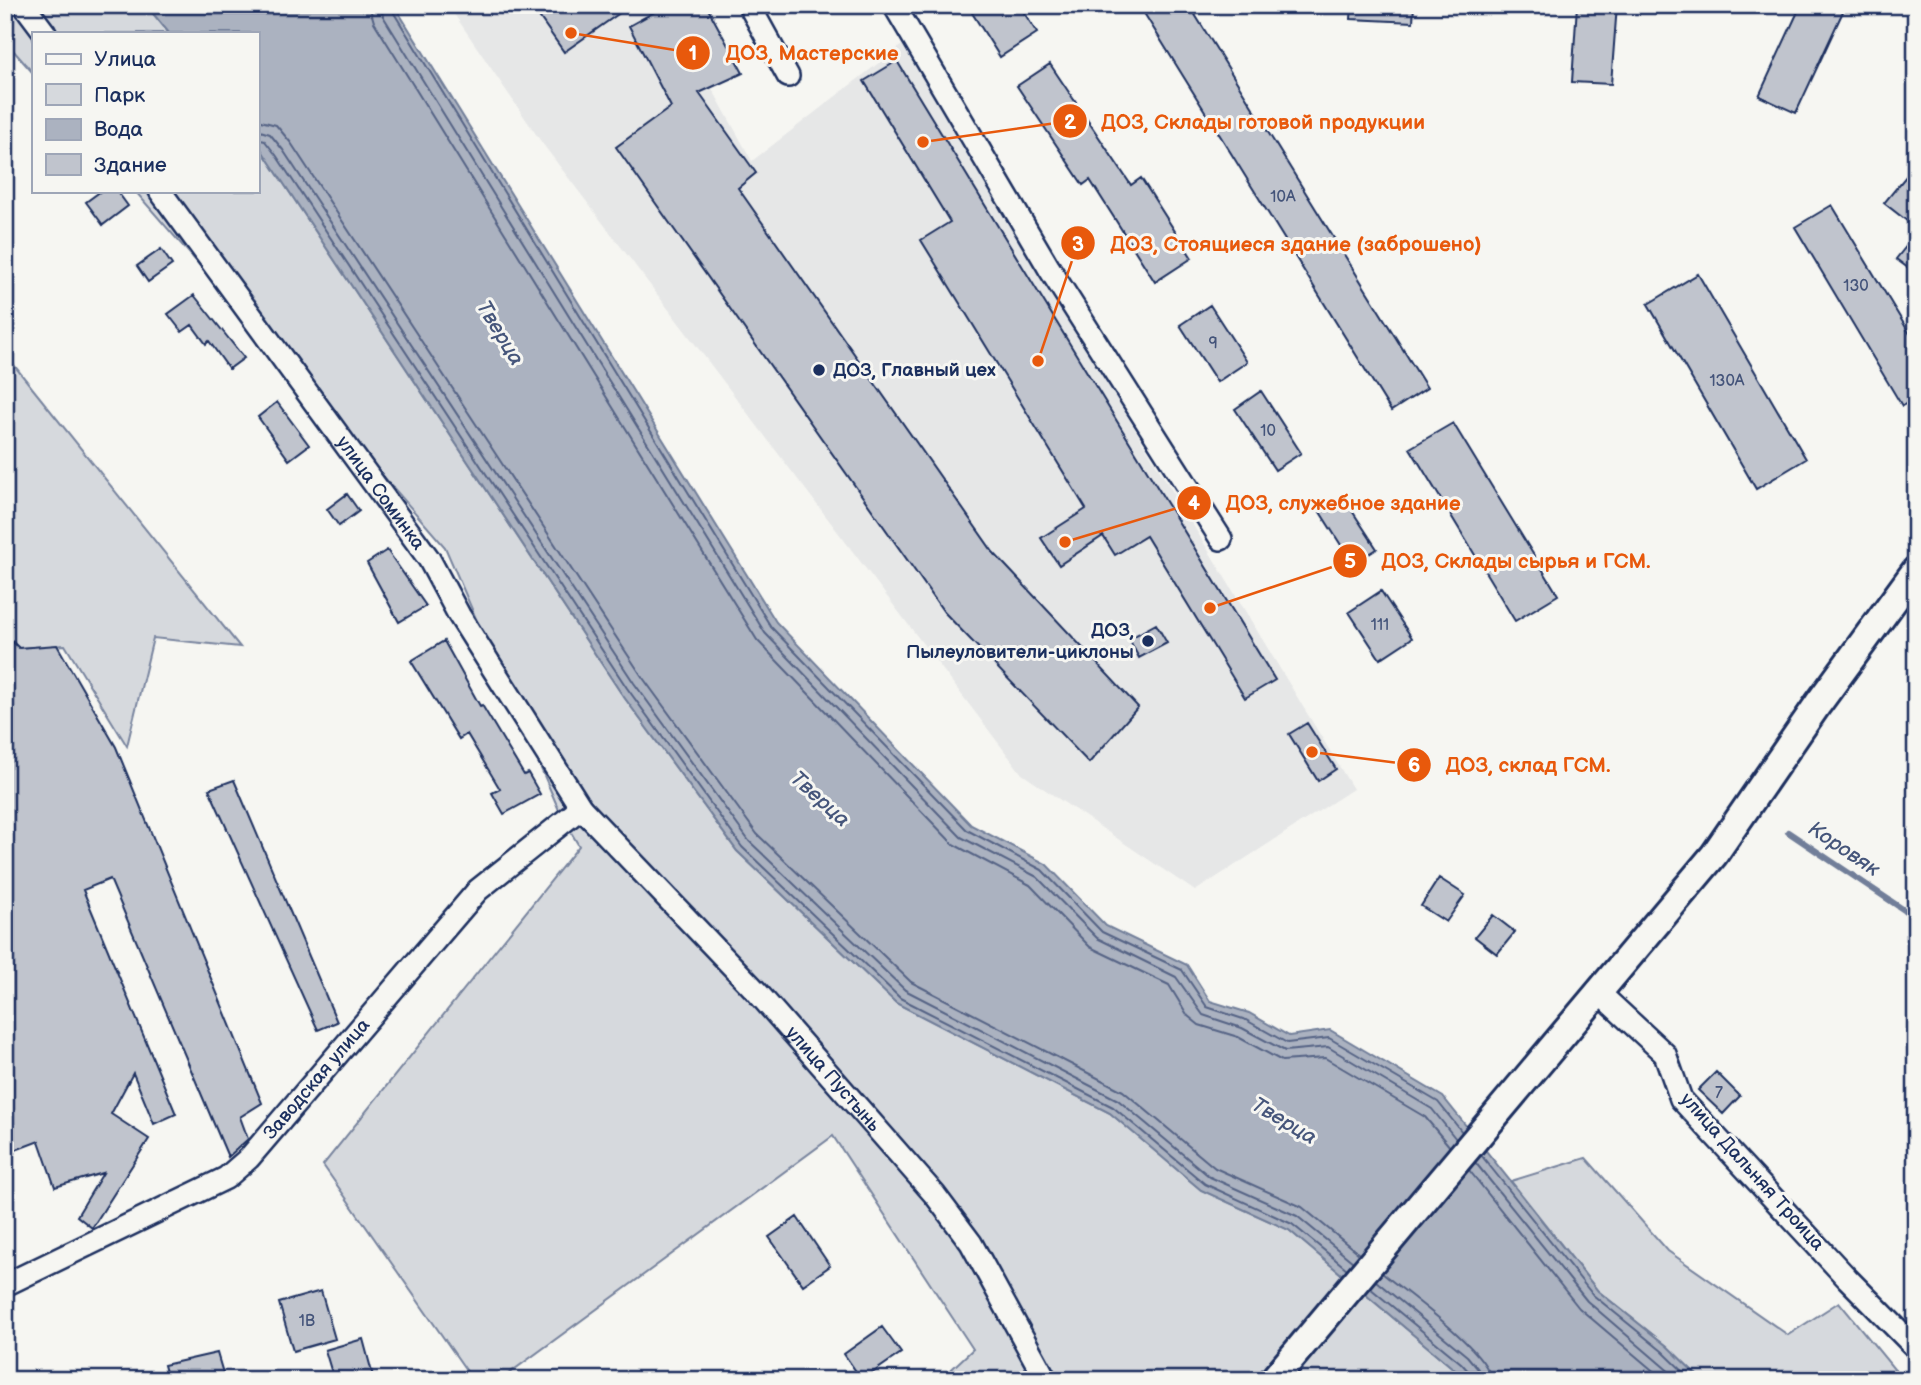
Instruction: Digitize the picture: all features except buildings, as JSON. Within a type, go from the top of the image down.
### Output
[{"type":"street","points":[[24,5],[43,32]]},
{"type":"street","points":[[749,5],[788,76]]},
{"type":"street","points":[[894,5],[1049,268],[1221,539]]},
{"type":"street","name":"улица Соминка","points":[[161,192],[429,559],[459,615],[581,808]]},
{"type":"street","points":[[1273,1380],[1597,991],[1714,855],[1818,704],[1916,570]]},
{"type":"street","name":"Заводская улица","points":[[5,1285],[226,1178],[249,1158],[478,890],[581,808]]},
{"type":"street","name":"улица Пустынь","points":[[581,808],[757,992],[935,1195],[971,1243],[1046,1380]]},
{"type":"street","name":"улица Дальняя Троица","points":[[1597,991],[1665,1054],[1681,1099],[1916,1348]]},
{"type":"shaded area","points":[[448,5],[666,5],[752,161],[902,45],[1353,789],[1195,891],[1022,774],[542,143]]},
{"type":"green space","points":[[5,5],[146,5],[168,32],[32,32],[32,72],[5,41]]},
{"type":"green space","points":[[259,146],[621,693],[737,851],[896,1003],[1110,1113],[1201,1190],[1289,1230],[1467,1380],[940,1380],[973,1349],[833,1136],[500,1380],[473,1380],[323,1165],[579,846],[562,817],[445,547],[136,192],[259,192]]},
{"type":"green space","points":[[5,354],[240,647],[153,638],[127,746],[65,645],[19,648],[5,635]]},
{"type":"green space","points":[[1586,1158],[1668,1251],[1788,1335],[1839,1302],[1903,1380],[1702,1380],[1667,1346],[1598,1291],[1511,1181]]},
{"type":"water","name":"Тверца","points":[[146,5],[394,5],[776,622],[971,825],[1046,864],[1106,926],[1187,965],[1210,1001],[1249,1013],[1289,1036],[1330,1030],[1443,1097],[1598,1291],[1667,1346],[1702,1380],[1467,1380],[1289,1230],[1201,1190],[1110,1113],[896,1003],[737,851],[621,693],[259,146],[259,32],[168,32]]},
{"type":"waterway","name":"Коровяк","points":[[1788,832],[1916,918]]},
{"type":"place","name":"ДОЗ, Мастерские","points":[[571,33]]},
{"type":"place","name":"ДОЗ, Склады готовой продукции","points":[[923,142]]},
{"type":"place","name":"ДОЗ, Стоящиеся здание (заброшено)","points":[[1038,361]]},
{"type":"place","name":"ДОЗ, Главный цех","points":[[819,370]]},
{"type":"place","name":"ДОЗ, служебное здание","points":[[1065,542]]},
{"type":"place","name":"ДОЗ, Склады сырья и ГСМ.","points":[[1210,608]]},
{"type":"place","name":"ДОЗ, Пылеуловители-циклоны","points":[[1148,641]]},
{"type":"place","name":"ДОЗ, склад ГСМ.","points":[[1312,752]]}]
